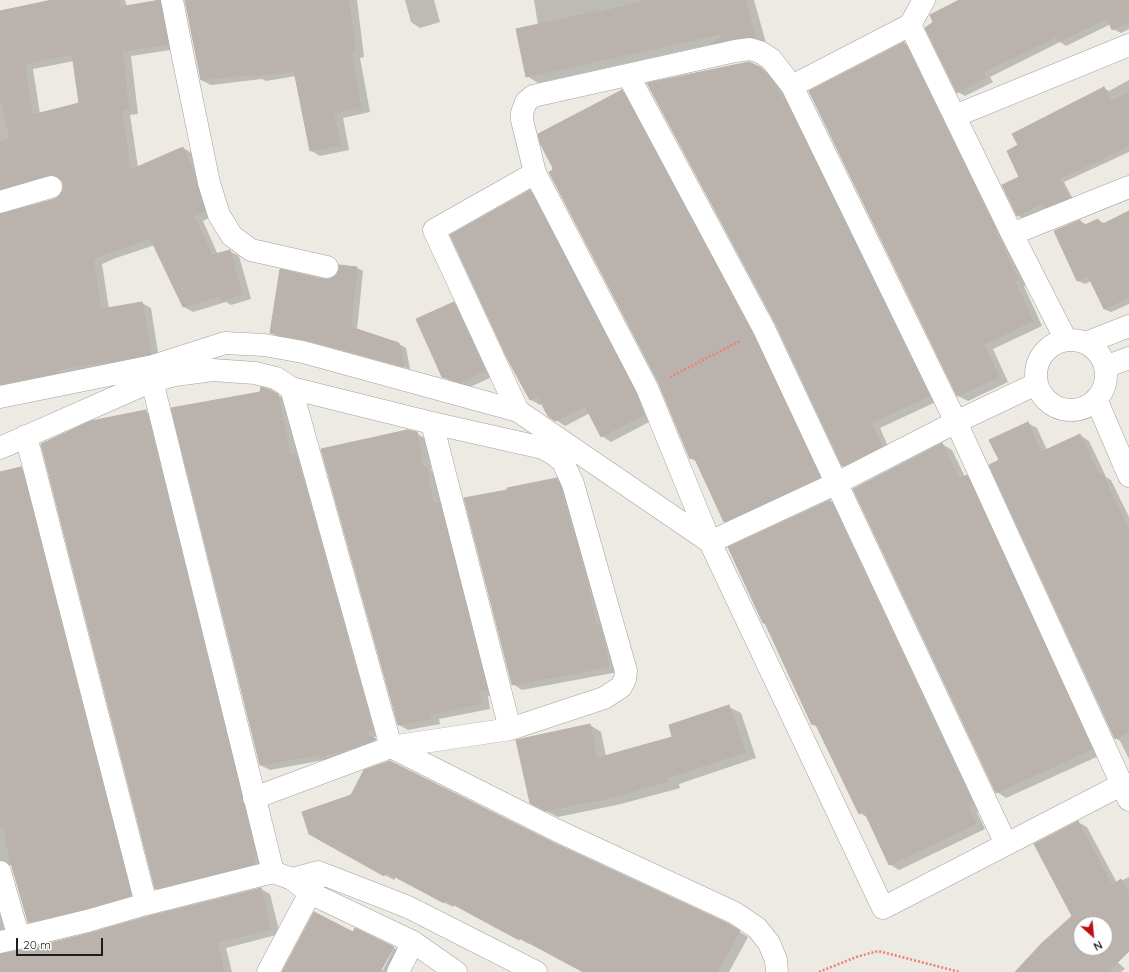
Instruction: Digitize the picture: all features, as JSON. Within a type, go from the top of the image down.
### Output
[{"type":"street","points":[[172,0],[208,176],[219,215],[232,236],[251,250],[327,267]]},
{"type":"street","points":[[792,86],[910,25],[924,0]]},
{"type":"street","points":[[910,25],[1012,234],[1076,341],[1099,354],[1105,367],[1105,384],[1096,399],[1080,409],[1062,409],[1046,400],[1036,384],[1037,364],[1048,348],[1076,341],[1129,326]]},
{"type":"street","points":[[955,116],[1129,45]]},
{"type":"street","points":[[750,49],[760,52],[771,59],[792,86],[956,422],[1125,793],[1006,844],[883,908],[710,542],[647,388],[535,173],[522,120],[522,112],[526,102],[533,96],[628,75],[750,49]]},
{"type":"street","points":[[628,75],[764,329],[1006,844]]},
{"type":"street","points":[[518,411],[434,230],[535,173]]},
{"type":"street","points":[[0,202],[51,187]]},
{"type":"street","points":[[1012,234],[1129,187]]},
{"type":"street","points":[[0,397],[153,366],[225,343],[264,345],[303,352],[518,411],[710,542]]},
{"type":"street","points":[[1105,367],[1129,358]]},
{"type":"street","points":[[0,448],[152,381],[175,375],[213,370],[255,373],[276,378],[291,388],[432,423],[543,448],[555,454],[562,462],[573,484],[626,671],[625,679],[621,687],[604,698],[510,729],[392,746],[254,798]]},
{"type":"street","points":[[152,381],[254,798],[282,876],[310,893],[413,942],[456,972]]},
{"type":"street","points":[[710,542],[837,483],[956,422],[1036,384]]},
{"type":"street","points":[[291,388],[392,746],[558,831],[735,913],[757,928],[769,943],[776,960],[777,972]]},
{"type":"street","points":[[1096,399],[1129,476]]},
{"type":"street","points":[[432,423],[510,729]]},
{"type":"street","points":[[26,436],[146,904]]},
{"type":"street","points":[[0,872],[9,940],[87,921],[146,904],[282,876],[318,872],[408,907],[536,972]]},
{"type":"street","points":[[268,972],[310,893],[318,872]]},
{"type":"street","points":[[398,972],[413,942]]},
{"type":"path","points":[[647,388],[764,329]]},
{"type":"path","points":[[820,972],[856,957],[878,951],[960,972]]},
{"type":"building","points":[[52,0],[118,0],[120,7],[160,0],[168,44],[122,51],[129,109],[122,110],[130,170],[183,147],[194,173],[205,211],[194,216],[212,255],[230,250],[242,294],[221,301],[220,296],[183,307],[150,238],[93,259],[101,309],[142,302],[151,354],[111,362],[56,370],[57,373],[0,384],[0,214],[55,199],[63,190],[63,183],[60,178],[54,175],[47,175],[0,189],[0,142],[10,139],[0,98],[0,11]],"holes":[[[72,54],[79,103],[32,115],[25,64]]]},
{"type":"building","points":[[185,0],[349,0],[355,52],[351,53],[361,107],[334,113],[340,145],[310,151],[294,71],[256,76],[255,74],[201,80]]},
{"type":"building","points":[[646,0],[745,0],[755,38],[748,37],[733,39],[710,44],[722,37],[721,34],[526,77],[516,29],[598,11],[598,13]]},
{"type":"building","points":[[959,0],[1129,0],[1129,21],[1112,30],[1107,18],[1058,42],[1056,37],[983,72],[986,77],[957,93],[925,28],[933,22],[930,15]]},
{"type":"building","points":[[904,42],[995,228],[994,229],[1018,279],[1015,281],[1033,321],[984,344],[999,377],[957,396],[809,91]]},
{"type":"building","points":[[749,62],[762,68],[778,88],[783,100],[785,99],[929,396],[871,423],[882,446],[842,466],[775,323],[647,83]]},
{"type":"building","points":[[1104,87],[1111,101],[1129,93],[1129,146],[1059,179],[1069,198],[1043,208],[1041,204],[1017,216],[1002,185],[1019,177],[1007,151],[1018,145],[1012,134]]},
{"type":"building","points":[[622,90],[753,335],[820,477],[724,522],[694,457],[690,459],[658,382],[549,172],[553,170],[553,168],[540,143],[538,134]]},
{"type":"building","points":[[530,190],[636,393],[644,415],[601,437],[585,406],[555,421],[548,416],[538,397],[530,400],[508,360],[450,235]]},
{"type":"building","points":[[1129,211],[1129,297],[1104,309],[1088,276],[1077,281],[1054,231],[1080,220],[1083,226],[1098,219],[1101,225]]},
{"type":"building","points":[[339,265],[357,267],[351,327],[399,343],[404,367],[306,340],[270,333],[280,269],[330,279],[336,275],[339,270]]},
{"type":"building","points":[[454,302],[485,371],[460,382],[442,377],[416,319]]},
{"type":"building","points":[[261,387],[278,394],[290,455],[296,454],[373,730],[364,732],[376,739],[343,751],[317,757],[316,755],[260,765],[171,408],[260,392]]},
{"type":"building","points":[[146,410],[256,854],[253,855],[255,864],[155,889],[41,444],[91,421]]},
{"type":"building","points":[[1028,422],[1041,452],[1080,434],[1099,475],[1102,473],[1129,531],[1129,732],[1115,739],[989,465],[999,460],[989,440]]},
{"type":"building","points":[[407,430],[417,432],[423,468],[427,467],[432,498],[435,504],[440,503],[487,690],[479,691],[481,704],[430,714],[431,719],[398,725],[321,449]]},
{"type":"building","points":[[942,443],[959,479],[967,475],[1092,749],[996,793],[853,489]]},
{"type":"building","points":[[21,467],[131,895],[84,909],[28,922],[10,862],[4,828],[0,829],[0,472]]},
{"type":"building","points":[[557,478],[587,580],[596,626],[600,625],[609,667],[512,685],[464,498],[507,490],[507,488]]},
{"type":"building","points":[[830,500],[973,804],[968,806],[976,824],[889,865],[864,811],[859,814],[815,723],[812,725],[728,547]]},
{"type":"building","points":[[729,705],[745,752],[667,778],[669,781],[609,798],[545,811],[530,803],[516,740],[590,724],[597,758],[672,737],[669,725]]},
{"type":"building","points":[[390,761],[552,842],[729,924],[740,931],[717,972],[583,972],[520,938],[519,940],[445,900],[444,903],[386,872],[384,876],[309,834],[302,812],[351,795],[364,770]]},
{"type":"building","points":[[1078,821],[1112,885],[1121,879],[1129,893],[1129,951],[1108,972],[1015,972],[1042,943],[1072,916],[1034,844]]},
{"type":"building","points":[[261,888],[271,929],[217,942],[224,972],[0,972],[0,954],[90,933],[149,916]]},
{"type":"building","points":[[314,912],[353,932],[355,928],[394,947],[380,972],[282,972]]}]
